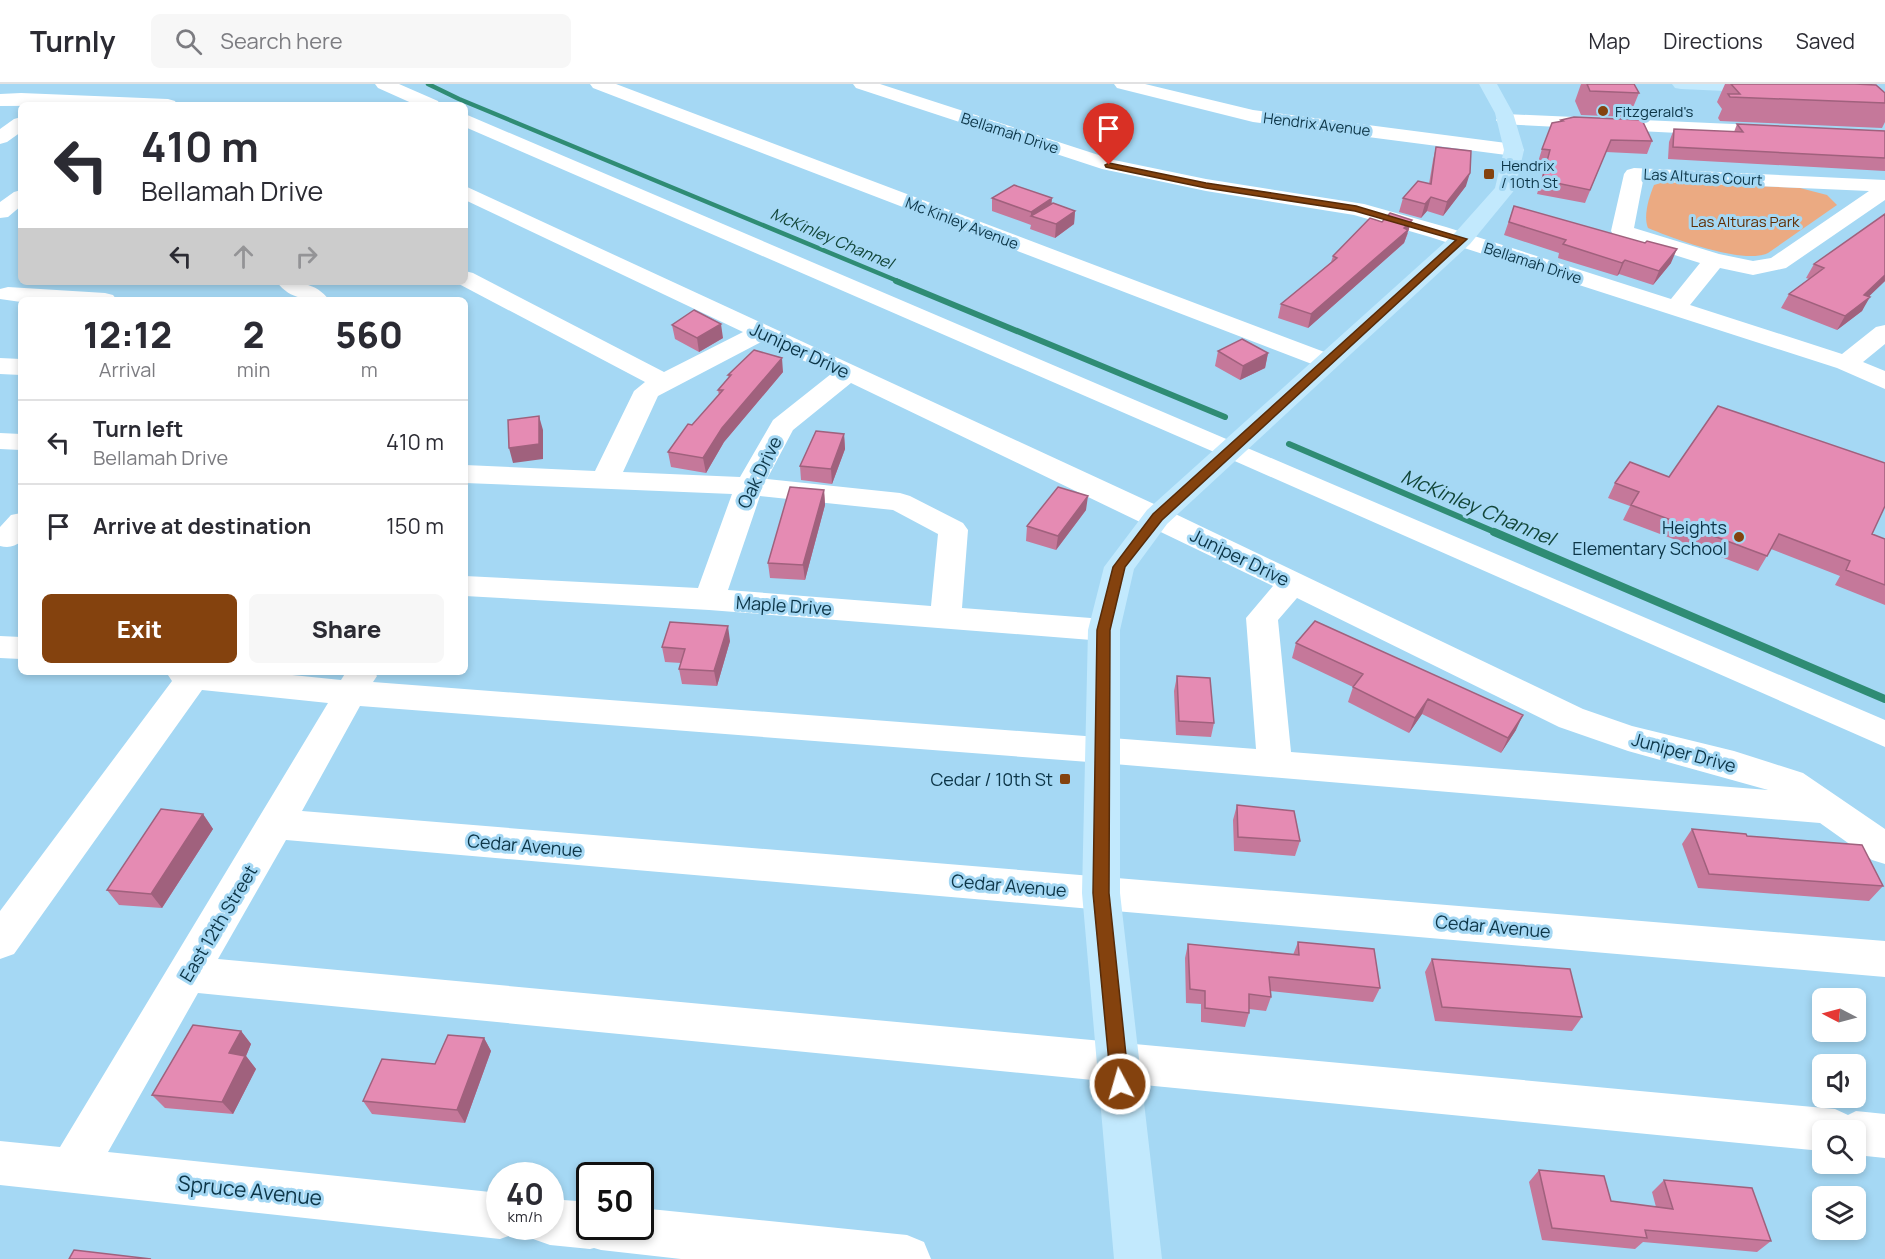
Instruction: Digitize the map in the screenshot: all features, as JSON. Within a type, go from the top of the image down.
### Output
[{"type":"main road","points":[[1138,1259],[1101,893],[1104,630],[1119,567],[1157,517],[1462,239],[1505,189],[1510,135],[1488,84]]},
{"type":"main road","points":[[1681,84],[1783,89]]},
{"type":"street","points":[[0,100],[21,99],[48,102],[66,84]]},
{"type":"street","points":[[145,102],[169,84]]},
{"type":"street","points":[[384,84],[424,102]]},
{"type":"street","name":"Bellamah Drive","points":[[862,84],[1109,165],[1206,185],[1356,208],[1462,239],[1846,363],[1885,381]]},
{"type":"street","name":"Hendrix Avenue","points":[[1123,84],[1253,116],[1510,135],[1802,133]]},
{"type":"street","name":"Mc Kinley Avenue","points":[[610,86],[1326,361]]},
{"type":"street","points":[[0,93],[21,99]]},
{"type":"street","points":[[468,121],[1231,449],[1885,734]]},
{"type":"street","points":[[0,138],[18,125]]},
{"type":"street","name":"Las Alturas Court","points":[[1634,174],[1885,188],[1778,263],[1753,268],[1714,260],[1622,231],[1634,174]]},
{"type":"street","name":"Las Alturas Court","points":[[1820,183],[1860,207]]},
{"type":"street","name":"Juniper Drive","points":[[468,193],[1157,517],[1571,718],[1628,738],[1734,765],[1790,783],[1885,849]]},
{"type":"street","points":[[0,212],[18,198]]},
{"type":"street","points":[[1675,309],[1714,260]]},
{"type":"street","points":[[468,280],[664,382]]},
{"type":"street","points":[[294,285],[312,297]]},
{"type":"street","points":[[10,292],[69,297]]},
{"type":"street","points":[[605,480],[647,391],[762,332]]},
{"type":"street","points":[[1846,363],[1885,332]]},
{"type":"street","points":[[0,366],[18,367]]},
{"type":"street","name":"Oak Drive","points":[[710,599],[749,486],[782,426],[848,373]]},
{"type":"street","points":[[0,441],[18,442]]},
{"type":"street","points":[[468,474],[749,486],[900,502],[953,530],[946,618]]},
{"type":"street","points":[[1275,764],[1262,618],[1293,583]]},
{"type":"street","name":"Maple Drive","points":[[468,586],[710,599],[1104,630]]},
{"type":"street","points":[[0,647],[18,648]]},
{"type":"street","points":[[0,942],[188,675],[356,682],[1102,750],[1828,809]]},
{"type":"street","name":"East 12th Street","points":[[71,1172],[276,824],[356,682]]},
{"type":"street","name":"Cedar Avenue","points":[[276,824],[1885,959]]},
{"type":"street","points":[[188,974],[1812,1129]]},
{"type":"street","points":[[1866,1134],[1885,1136]]},
{"type":"street","name":"Spruce Avenue","points":[[0,1163],[486,1215]]},
{"type":"street","points":[[654,1233],[907,1259]]},
{"type":"green space","name":"Las Alturas Park","points":[[1664,182],[1800,188],[1827,195],[1837,205],[1768,253],[1743,256],[1709,249],[1648,228],[1646,212],[1650,195],[1654,185]]},
{"type":"building","points":[[1587,84],[1634,84],[1639,93],[1590,91]]},
{"type":"building","points":[[1731,84],[1876,85],[1885,93],[1885,103],[1730,97],[1728,94],[1740,94]]},
{"type":"building","points":[[1574,117],[1642,120],[1652,141],[1611,140],[1590,190],[1542,180],[1550,150],[1542,149],[1552,123]]},
{"type":"building","points":[[1737,124],[1885,131],[1885,158],[1673,147],[1674,129],[1743,132]]},
{"type":"building","points":[[1436,147],[1471,151],[1470,173],[1447,202],[1431,197],[1425,204],[1403,198],[1418,181],[1431,184]]},
{"type":"building","points":[[1014,185],[1052,198],[1031,212],[992,198]]},
{"type":"building","points":[[1053,203],[1075,211],[1056,224],[1031,216]]},
{"type":"building","points":[[1514,206],[1645,243],[1647,241],[1677,249],[1659,271],[1625,260],[1622,263],[1563,244],[1566,240],[1509,222]]},
{"type":"building","points":[[1390,213],[1412,220],[1404,228],[1408,230],[1311,314],[1281,304],[1337,258],[1333,256],[1370,218],[1382,222]]},
{"type":"building","points":[[1885,214],[1885,275],[1864,295],[1870,297],[1845,316],[1789,294],[1824,268],[1814,264]]},
{"type":"building","points":[[694,310],[721,324],[697,338],[672,325]]},
{"type":"building","points":[[1242,339],[1268,353],[1243,366],[1218,351]]},
{"type":"building","points":[[754,350],[782,358],[722,428],[703,458],[668,452],[688,424],[692,425],[723,390],[718,390],[731,375],[728,375]]},
{"type":"building","points":[[1718,406],[1885,463],[1885,506],[1872,534],[1885,539],[1885,585],[1846,570],[1850,561],[1779,534],[1767,556],[1631,505],[1639,492],[1615,483],[1630,462],[1669,477]]},
{"type":"building","points":[[539,416],[539,444],[509,448],[508,420]]},
{"type":"building","points":[[816,431],[844,434],[831,469],[800,466]]},
{"type":"building","points":[[790,487],[824,490],[803,565],[768,563]]},
{"type":"building","points":[[1058,487],[1088,496],[1058,536],[1027,526]]},
{"type":"building","points":[[1315,621],[1523,715],[1508,738],[1428,699],[1415,718],[1353,687],[1363,674],[1296,643]]},
{"type":"building","points":[[670,622],[728,626],[714,671],[679,669],[685,649],[662,647]]},
{"type":"building","points":[[1177,676],[1210,678],[1214,723],[1179,721]]},
{"type":"building","points":[[1237,805],[1294,811],[1300,841],[1238,837]]},
{"type":"building","points":[[161,809],[203,814],[151,894],[107,890]]},
{"type":"building","points":[[1692,829],[1746,834],[1747,836],[1862,845],[1883,886],[1709,874]]},
{"type":"building","points":[[1298,942],[1374,949],[1380,988],[1269,977],[1271,997],[1249,994],[1249,1013],[1205,1008],[1205,991],[1190,989],[1188,944],[1299,955]]},
{"type":"building","points":[[1432,959],[1570,969],[1582,1017],[1442,1007]]},
{"type":"building","points":[[193,1025],[241,1031],[229,1053],[245,1056],[222,1102],[152,1095]]},
{"type":"building","points":[[448,1035],[484,1038],[457,1110],[363,1101],[382,1059],[435,1064]]},
{"type":"building","points":[[1539,1170],[1604,1176],[1611,1201],[1673,1209],[1664,1180],[1752,1188],[1771,1241],[1645,1230],[1647,1238],[1552,1228]]},
{"type":"building","points":[[74,1250],[151,1259],[69,1259]]},
{"type":"waterway","name":"McKinley Channel","points":[[428,84],[466,102]]},
{"type":"waterway","name":"McKinley Channel","points":[[468,103],[900,282]]},
{"type":"waterway","name":"McKinley Channel","points":[[896,281],[1225,417]]},
{"type":"waterway","name":"McKinley Channel","points":[[1289,444],[1497,533]]},
{"type":"waterway","name":"McKinley Channel","points":[[1494,532],[1885,699]]},
{"type":"place","name":"Fitzgerald's","points":[[1603,111]]},
{"type":"place","name":"Hendrix / 10th St","points":[[1489,174]]},
{"type":"place","name":"Heights Elementary School","points":[[1739,537]]},
{"type":"place","name":"Cedar / 10th St","points":[[1065,779]]},
{"type":"route","points":[[1109,165],[1206,185],[1356,208],[1462,239],[1157,517],[1119,567],[1104,630],[1101,893],[1120,1084]]}]
